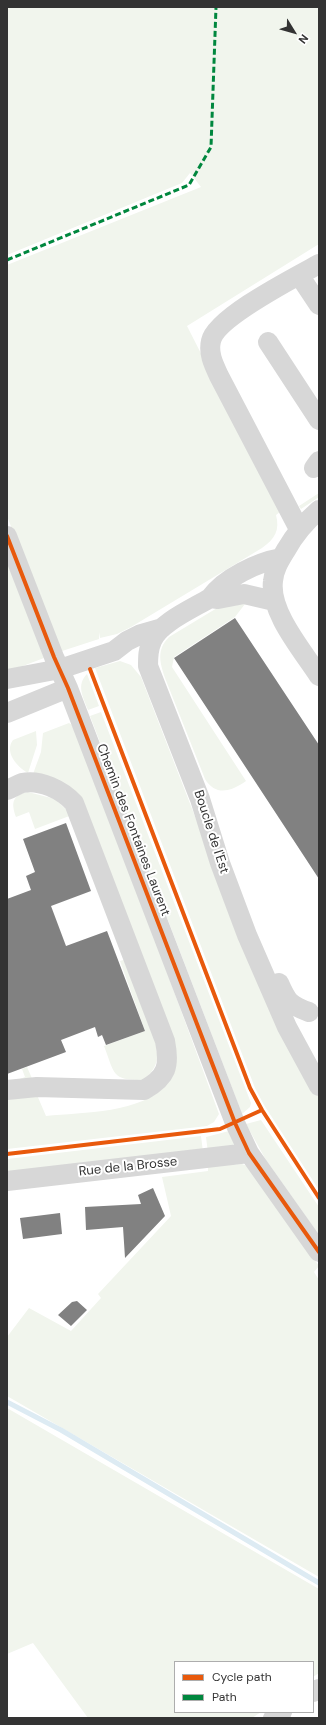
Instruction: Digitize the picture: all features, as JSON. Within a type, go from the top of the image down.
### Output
[{"type":"street","points":[[299,529],[219,376],[211,358],[211,341],[224,323],[238,311],[319,264]]},
{"type":"street","points":[[299,275],[319,305]]},
{"type":"street","points":[[268,342],[319,420]]},
{"type":"street","points":[[319,510],[299,529],[277,565],[272,582],[274,601],[280,615],[319,676]]},
{"type":"street","name":"Chemin des Fontaines Laurent","points":[[7,536],[68,688],[235,1123],[249,1153],[319,1252]]},
{"type":"street","name":"Boucle de l'Est","points":[[281,558],[269,560],[249,568],[215,591],[210,598],[162,628],[152,640],[148,652],[148,666],[200,799],[220,863],[247,935],[284,1020],[319,1086]]},
{"type":"street","name":"Boucle de l'Est","points":[[210,598],[218,599],[244,594],[274,601]]},
{"type":"street","points":[[7,679],[60,669],[114,651],[127,641],[141,634],[162,628]]},
{"type":"street","points":[[114,651],[138,659],[148,666]]},
{"type":"street","points":[[7,713],[68,688]]},
{"type":"street","points":[[7,790],[23,783],[45,785],[57,789],[74,803],[162,1034],[168,1056],[167,1066],[161,1077],[153,1085],[144,1090],[37,1087],[7,1090]]},
{"type":"street","points":[[220,863],[253,918],[286,999],[294,1006],[308,1012]]},
{"type":"street","name":"Rue de la Brosse","points":[[7,1181],[249,1153]]},
{"type":"shaded area","points":[[7,7],[319,7],[319,244],[187,326],[275,499],[280,512],[276,515],[277,530],[273,538],[262,548],[131,627],[117,634],[100,638],[99,632],[99,639],[59,652],[7,516],[7,265],[201,187],[190,173],[182,183],[7,255]]},
{"type":"shaded area","points":[[319,493],[319,497],[301,509],[299,506]]},
{"type":"shaded area","points":[[7,555],[44,658],[7,672]]},
{"type":"shaded area","points":[[245,604],[235,617],[174,657],[172,667],[246,781],[230,790],[219,790],[209,785],[205,779],[165,678],[160,657],[162,647],[169,637],[222,605]]},
{"type":"shaded area","points":[[120,661],[131,665],[141,677],[213,863],[299,1063],[319,1098],[319,1190],[264,1105],[255,1088],[95,668]]},
{"type":"shaded area","points":[[87,674],[99,706],[88,710],[81,687]]},
{"type":"shaded area","points":[[101,712],[251,1103],[250,1107],[242,1114],[90,716]]},
{"type":"shaded area","points":[[69,723],[72,725],[133,880],[219,1114],[214,1122],[207,1126],[7,1149],[7,1098],[37,1095],[46,1116],[94,1112],[111,1110],[143,1101],[157,1093],[168,1083],[79,801],[33,774],[41,752],[43,733]]},
{"type":"shaded area","points":[[36,731],[37,745],[28,773],[13,759],[10,749],[13,740]]},
{"type":"shaded area","points":[[28,792],[55,799],[72,815],[35,829],[29,812],[16,817],[13,804],[14,800],[19,795]]},
{"type":"shaded area","points":[[127,959],[146,1008],[156,1047],[156,1064],[151,1073],[143,1080],[125,1079],[119,1077],[113,1069],[104,1046],[145,1031],[120,961]]},
{"type":"shaded area","points":[[27,1067],[34,1083],[7,1084],[25,1077],[22,1069]]},
{"type":"shaded area","points":[[261,1120],[319,1207],[319,1235],[266,1160],[246,1124]]},
{"type":"shaded area","points":[[229,1131],[236,1144],[208,1153],[206,1137]]},
{"type":"shaded area","points":[[201,1136],[203,1152],[7,1175],[7,1159]]},
{"type":"shaded area","points":[[242,1164],[247,1166],[258,1178],[319,1266],[314,1272],[319,1280],[319,1577],[7,1396],[7,1337],[29,1308],[71,1331],[101,1298],[98,1294],[171,1216],[162,1177],[208,1171],[208,1166]]},
{"type":"shaded area","points":[[7,1408],[319,1589],[319,1673],[314,1676],[314,1661],[174,1661],[174,1713],[260,1713],[252,1718],[88,1718],[33,1643],[7,1654]]},
{"type":"building","points":[[235,618],[319,745],[319,879],[174,658]]},
{"type":"building","points":[[66,823],[91,891],[51,906],[66,946],[107,931],[145,1031],[106,1045],[102,1035],[98,1037],[95,1027],[61,1040],[66,1052],[7,1074],[7,899],[31,890],[26,876],[35,872],[23,839]]},
{"type":"building","points":[[153,1188],[165,1216],[125,1258],[123,1227],[86,1230],[85,1207],[141,1204],[138,1195]]},
{"type":"building","points":[[60,1213],[62,1234],[23,1239],[20,1218]]},
{"type":"building","points":[[77,1301],[87,1310],[71,1326],[58,1315],[72,1302]]},
{"type":"waterway","points":[[7,1402],[61,1430],[319,1583]]},
{"type":"marked path","points":[[7,260],[189,185],[211,147],[216,7]]},
{"type":"cycle path","points":[[7,536],[54,657],[68,688],[235,1123],[249,1153],[319,1252]]},
{"type":"cycle path","points":[[90,669],[250,1088],[262,1110],[319,1198]]},
{"type":"cycle path","points":[[7,1154],[220,1129],[262,1110]]}]
